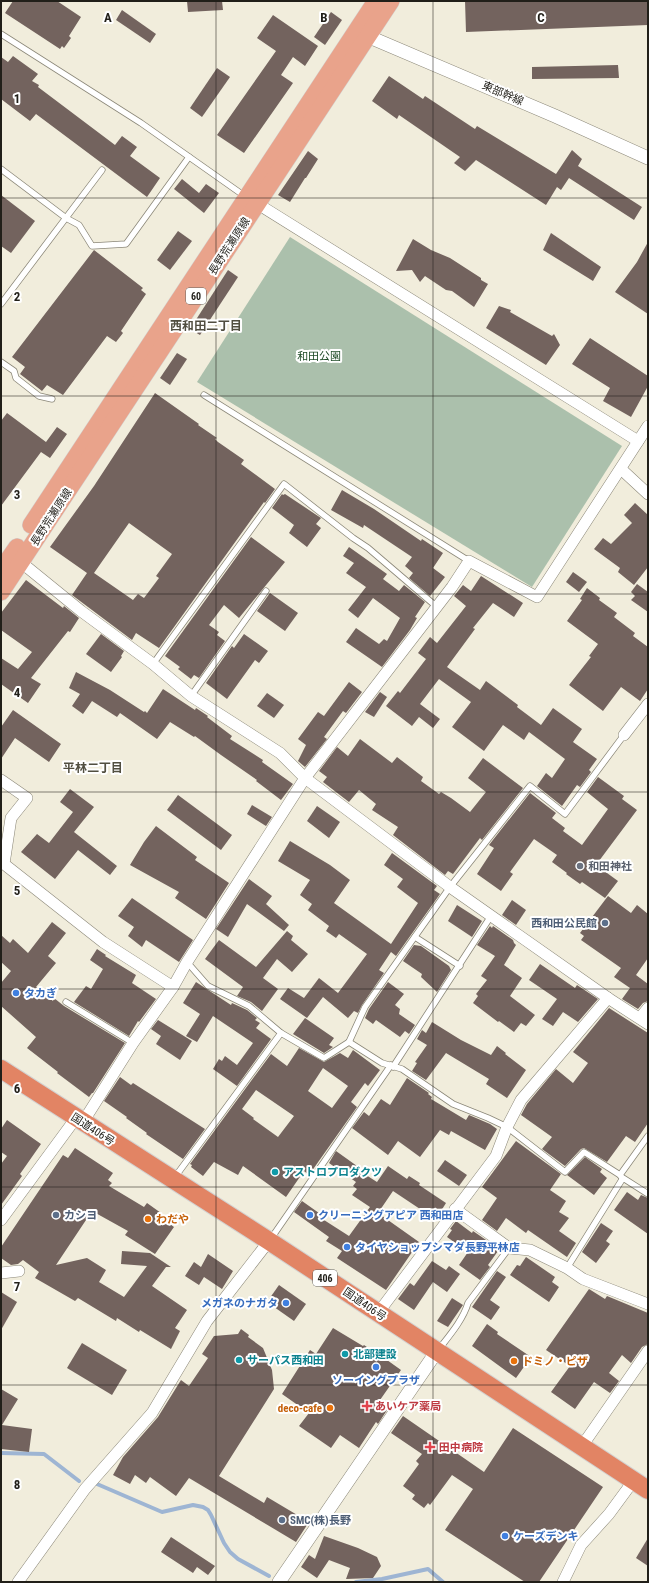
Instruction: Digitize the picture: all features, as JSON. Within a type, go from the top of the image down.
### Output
[{"type":"highway","name":"国道406号","points":[[1,1069],[269,1241],[641,1485]]},
{"type":"main road","name":"長野荒瀬原線","points":[[362,34],[376,1]]},
{"type":"main road","name":"長野荒瀬原線","points":[[1,592],[16,558],[252,200],[362,34],[391,1]]},
{"type":"main road","name":"長野荒瀬原線","points":[[1,570],[16,558]]},
{"type":"street","name":"東部幹線","points":[[362,34],[556,116],[648,158]]},
{"type":"street","points":[[252,200],[638,441]]},
{"type":"street","points":[[1,1220],[79,1120],[173,987],[187,962],[305,778],[452,588],[469,561],[537,597],[648,426]]},
{"type":"street","points":[[621,469],[648,494]]},
{"type":"street","points":[[16,558],[80,612],[153,664],[190,696],[280,753],[305,778],[450,887],[608,998],[644,1021],[648,1008]]},
{"type":"street","points":[[624,735],[648,704]]},
{"type":"street","points":[[1,780],[27,798],[11,818],[4,864],[103,942],[173,987]]},
{"type":"street","points":[[378,1313],[496,1156],[507,1127],[522,1100],[608,998]]},
{"type":"street","points":[[455,1209],[509,1248],[530,1250],[567,1268],[583,1279],[648,1304]]},
{"type":"street","points":[[18,1582],[85,1489],[152,1413],[206,1321],[269,1241]]},
{"type":"street","points":[[1,1273],[19,1271]]},
{"type":"street","points":[[279,1582],[437,1351]]},
{"type":"street","points":[[582,1446],[648,1351]]},
{"type":"street","points":[[563,1582],[581,1545],[610,1514],[641,1485]]},
{"type":"lane","points":[[1,34],[141,123],[252,200]]},
{"type":"lane","points":[[1,169],[66,218],[79,224],[92,246],[126,244],[189,157]]},
{"type":"lane","points":[[1,304],[102,170]]},
{"type":"lane","points":[[1,362],[14,371],[16,378],[39,396],[52,399]]},
{"type":"lane","points":[[204,395],[469,561]]},
{"type":"lane","points":[[153,664],[284,484],[352,538],[368,548],[437,607]]},
{"type":"lane","points":[[190,696],[266,591]]},
{"type":"lane","points":[[187,962],[208,986],[249,1006],[281,1033],[324,1058],[349,1042],[365,1007],[450,887],[530,786],[564,814],[624,735]]},
{"type":"lane","points":[[269,1241],[392,1066],[460,966],[491,916]]},
{"type":"lane","points":[[415,937],[460,966]]},
{"type":"lane","points":[[66,1002],[133,1043]]},
{"type":"lane","points":[[173,1180],[281,1033]]},
{"type":"lane","points":[[349,1042],[382,1063],[402,1069],[453,1104],[507,1127],[565,1172],[584,1152],[648,1194]]},
{"type":"lane","points":[[567,1268],[621,1177],[648,1136]]},
{"type":"lane","points":[[437,1351],[448,1338],[466,1309],[468,1303],[509,1248]]},
{"type":"green space","name":"和田公園","points":[[290,237],[622,446],[532,587],[197,382]]},
{"type":"building","points":[[13,1],[57,1],[81,17],[69,36],[71,38],[64,48],[62,46],[60,49],[5,13]]},
{"type":"building","points":[[187,1],[222,1],[223,10],[188,12]]},
{"type":"building","points":[[465,1],[648,1],[648,25],[466,32]]},
{"type":"building","points":[[122,10],[156,34],[150,43],[116,20]]},
{"type":"building","points":[[331,12],[342,20],[325,45],[314,37]]},
{"type":"building","points":[[273,15],[318,46],[305,66],[293,57],[281,75],[293,83],[244,153],[217,135],[276,51],[257,38]]},
{"type":"building","points":[[13,56],[38,74],[32,81],[39,85],[38,87],[115,145],[122,136],[137,147],[130,156],[160,178],[147,197],[36,114],[30,121],[1,99],[1,57],[8,62]]},
{"type":"building","points":[[618,65],[619,78],[532,79],[532,67]]},
{"type":"building","points":[[217,68],[230,77],[202,117],[190,108]]},
{"type":"building","points":[[389,76],[423,99],[425,96],[475,129],[477,126],[556,174],[572,150],[582,159],[578,166],[642,207],[634,220],[569,178],[561,190],[557,187],[546,205],[476,160],[465,171],[454,163],[460,157],[399,115],[397,119],[372,101]]},
{"type":"building","points":[[308,151],[318,159],[290,202],[278,195]]},
{"type":"building","points":[[182,179],[199,193],[206,184],[219,193],[204,213],[174,189]]},
{"type":"building","points":[[1,195],[35,221],[11,253],[1,246]]},
{"type":"building","points":[[178,231],[192,241],[170,270],[157,260]]},
{"type":"building","points":[[551,233],[601,267],[593,281],[543,250]]},
{"type":"building","points":[[413,239],[431,250],[450,258],[488,284],[474,307],[452,291],[446,290],[425,276],[420,282],[412,270],[396,271]]},
{"type":"building","points":[[648,242],[648,314],[615,292],[637,262]]},
{"type":"building","points":[[94,250],[143,288],[141,290],[146,294],[121,331],[123,333],[116,342],[107,336],[63,395],[47,385],[42,391],[20,374],[25,367],[12,357]]},
{"type":"building","points":[[228,270],[238,277],[200,335],[190,329]]},
{"type":"building","points":[[499,306],[511,310],[510,312],[552,336],[554,334],[560,345],[546,365],[486,328]]},
{"type":"building","points":[[590,338],[648,376],[648,386],[631,417],[603,401],[610,388],[572,364]]},
{"type":"building","points":[[177,353],[187,359],[170,385],[160,378]]},
{"type":"building","points":[[155,393],[217,438],[215,439],[218,442],[244,460],[241,464],[275,489],[265,503],[264,502],[159,648],[136,633],[132,640],[72,595],[87,573],[50,547],[94,486]],"holes":[[[129,523],[172,554],[156,576],[159,578],[144,598],[138,594],[133,600],[94,573]]]},
{"type":"building","points":[[7,413],[46,442],[57,427],[67,434],[50,458],[41,452],[1,506],[1,421]]},
{"type":"building","points":[[342,490],[374,509],[421,541],[422,539],[443,553],[433,568],[445,577],[430,596],[409,578],[413,573],[405,566],[412,557],[364,525],[363,528],[331,510]]},
{"type":"building","points":[[282,494],[285,494],[321,518],[316,524],[321,528],[307,547],[289,533],[294,525],[272,508]]},
{"type":"building","points":[[635,503],[648,515],[648,567],[634,585],[618,572],[620,568],[594,549],[603,538],[611,544],[632,523],[624,515]]},
{"type":"building","points":[[251,537],[285,562],[239,618],[224,605],[209,625],[219,632],[217,635],[225,641],[199,678],[194,675],[191,679],[178,669],[180,667],[165,656]]},
{"type":"building","points":[[349,547],[387,574],[383,579],[399,591],[404,585],[425,602],[415,617],[417,618],[410,630],[382,667],[346,642],[356,628],[379,644],[384,639],[387,641],[400,618],[373,598],[358,618],[348,610],[366,587],[346,573],[354,563],[343,556]]},
{"type":"building","points":[[573,572],[587,582],[579,592],[566,582]]},
{"type":"building","points":[[481,576],[523,603],[514,617],[493,603],[473,628],[475,629],[447,667],[480,690],[486,681],[518,705],[517,707],[541,725],[553,708],[582,729],[573,742],[597,759],[589,770],[591,772],[580,787],[577,785],[562,806],[537,786],[546,773],[552,778],[565,759],[529,732],[524,740],[503,725],[484,751],[452,727],[471,702],[439,679],[420,704],[440,719],[433,728],[419,717],[412,726],[386,706],[398,691],[400,693],[426,659],[418,653],[430,637],[437,643],[466,606],[454,596],[463,585],[471,591]]},
{"type":"building","points":[[26,580],[79,618],[70,632],[68,631],[31,678],[41,684],[28,703],[1,684],[1,658],[18,669],[32,652],[1,630],[1,613]]},
{"type":"building","points":[[637,584],[648,592],[648,612],[631,600],[635,596],[631,592]]},
{"type":"building","points":[[587,588],[600,598],[599,600],[617,613],[614,617],[635,633],[633,636],[648,647],[648,689],[640,701],[621,687],[603,711],[569,685],[591,657],[589,656],[598,644],[567,621],[582,600],[580,599]]},
{"type":"building","points":[[270,593],[298,613],[285,631],[257,611]]},
{"type":"building","points":[[101,634],[124,651],[121,656],[122,657],[111,672],[86,654]]},
{"type":"building","points":[[244,634],[268,651],[259,663],[255,660],[227,699],[206,683],[232,646],[234,648]]},
{"type":"building","points":[[76,672],[110,690],[147,713],[163,689],[195,710],[196,708],[208,716],[207,717],[232,736],[230,739],[263,760],[262,762],[293,784],[281,800],[256,781],[257,780],[195,736],[194,737],[170,722],[157,739],[120,713],[117,717],[92,701],[83,714],[72,706],[80,694],[69,688]]},
{"type":"building","points":[[349,682],[362,692],[346,713],[343,711],[324,737],[327,739],[305,767],[298,761],[306,745],[298,739],[318,712],[324,716]]},
{"type":"building","points":[[380,692],[387,697],[374,717],[365,712]]},
{"type":"building","points":[[267,693],[284,705],[274,718],[257,706]]},
{"type":"building","points":[[13,710],[61,744],[49,762],[15,738],[1,759],[1,727]]},
{"type":"building","points":[[360,739],[392,763],[397,757],[423,777],[421,781],[439,794],[441,792],[451,798],[470,812],[486,792],[468,778],[483,758],[523,788],[482,840],[480,838],[453,874],[448,871],[445,875],[393,835],[398,827],[372,810],[376,804],[359,790],[349,802],[323,782],[327,777],[319,771],[337,747],[348,756]]},
{"type":"building","points":[[598,777],[624,796],[622,799],[637,810],[596,865],[618,881],[605,898],[582,882],[580,884],[566,874],[567,873],[552,862],[557,855],[534,839],[510,872],[513,874],[501,891],[477,874],[494,848],[489,845],[530,793],[556,813],[552,818],[565,828],[563,831],[582,845],[608,809],[587,792]]},
{"type":"building","points":[[70,789],[94,807],[74,832],[117,866],[110,875],[78,850],[55,879],[21,852],[37,834],[49,843],[73,812],[60,802]]},
{"type":"building","points":[[178,795],[232,835],[221,850],[167,810]]},
{"type":"building","points":[[252,805],[272,817],[266,826],[247,814]]},
{"type":"building","points":[[317,806],[340,822],[329,838],[307,821]]},
{"type":"building","points":[[156,826],[197,857],[195,860],[229,883],[206,919],[175,898],[179,892],[130,865]]},
{"type":"building","points":[[290,841],[330,865],[350,880],[334,903],[391,944],[418,903],[397,887],[403,879],[384,865],[392,853],[437,886],[434,890],[440,894],[396,956],[391,952],[379,970],[384,973],[358,1013],[354,1011],[348,1018],[323,997],[307,1018],[280,999],[288,988],[304,998],[319,978],[338,993],[367,954],[339,934],[336,938],[326,931],[329,926],[308,910],[312,904],[300,895],[310,880],[278,861]]},
{"type":"building","points":[[249,879],[272,896],[266,904],[289,925],[284,931],[247,904],[228,937],[216,929]]},
{"type":"building","points":[[608,896],[631,913],[637,905],[648,914],[648,958],[636,975],[648,984],[648,1001],[643,1003],[638,1009],[622,999],[630,988],[614,977],[621,968],[581,940],[584,936],[580,933]]},
{"type":"building","points":[[132,898],[193,940],[179,962],[146,940],[142,947],[128,936],[134,927],[118,916]]},
{"type":"building","points":[[512,900],[526,910],[516,925],[502,915]]},
{"type":"building","points":[[457,905],[482,921],[472,937],[448,921]]},
{"type":"building","points":[[52,922],[66,933],[48,956],[56,963],[36,987],[53,1001],[54,998],[64,1006],[125,1043],[89,1097],[27,1048],[36,1037],[1,1006],[1,983],[11,971],[1,962],[1,935],[10,943],[13,939],[28,953]]},
{"type":"building","points":[[490,926],[492,928],[493,926],[513,940],[516,945],[504,965],[522,978],[510,996],[535,1015],[526,1026],[521,1023],[514,1032],[473,1003],[478,996],[476,994],[487,980],[481,976],[495,956],[477,945]]},
{"type":"building","points":[[287,931],[293,936],[291,940],[308,954],[292,972],[277,959],[263,978],[278,989],[262,1011],[251,1002],[237,996],[243,987],[205,959],[219,940],[256,967]]},
{"type":"building","points":[[414,945],[421,946],[449,966],[451,970],[437,992],[421,977],[422,974],[403,961]]},
{"type":"building","points":[[97,949],[106,955],[105,956],[136,975],[132,983],[156,999],[139,1022],[138,1021],[129,1036],[74,1002],[86,986],[91,989],[103,969],[90,960]]},
{"type":"building","points":[[540,964],[575,988],[577,985],[598,999],[578,1022],[563,1012],[553,1026],[542,1019],[557,999],[529,980]]},
{"type":"building","points":[[196,982],[231,1005],[232,1003],[247,1010],[257,1018],[255,1020],[260,1023],[256,1028],[271,1039],[237,1086],[213,1069],[219,1059],[222,1061],[225,1056],[237,1065],[253,1043],[213,1016],[197,1042],[186,1036],[200,1014],[183,1003]]},
{"type":"building","points":[[388,982],[404,994],[395,1005],[400,1009],[399,1014],[415,1025],[409,1034],[405,1031],[400,1037],[376,1020],[373,1024],[365,1018],[369,1009]]},
{"type":"building","points":[[609,1008],[648,1033],[648,1123],[635,1142],[626,1136],[607,1162],[584,1148],[581,1149],[565,1166],[542,1149],[552,1137],[521,1115],[527,1104],[556,1069],[573,1083],[588,1063],[573,1052]]},
{"type":"building","points":[[305,1018],[334,1038],[329,1045],[333,1047],[324,1053],[293,1034]]},
{"type":"building","points":[[158,1020],[192,1041],[180,1060],[156,1044],[161,1036],[151,1029]]},
{"type":"building","points":[[432,1022],[461,1040],[491,1055],[497,1046],[526,1070],[507,1098],[486,1084],[489,1079],[446,1053],[426,1080],[412,1071],[417,1063],[415,1062],[427,1045],[417,1039],[422,1030],[426,1033]]},
{"type":"building","points":[[299,1048],[324,1062],[340,1053],[348,1058],[353,1050],[380,1070],[368,1086],[365,1083],[351,1102],[357,1107],[309,1175],[304,1171],[286,1197],[243,1166],[238,1175],[214,1162],[203,1176],[191,1167],[192,1165],[190,1164],[271,1054],[287,1066]],"holes":[[[323,1068],[348,1086],[332,1108],[308,1091]],[[256,1090],[294,1116],[278,1137],[242,1109]]]},
{"type":"building","points":[[120,1077],[131,1085],[133,1083],[205,1129],[183,1159],[146,1134],[147,1133],[126,1118],[127,1117],[104,1101]]},
{"type":"building","points":[[407,1078],[429,1093],[428,1094],[432,1097],[431,1099],[466,1120],[469,1115],[490,1124],[497,1129],[485,1150],[451,1131],[449,1135],[440,1130],[420,1157],[398,1141],[388,1155],[352,1128],[364,1112],[369,1116],[381,1099],[390,1105]]},
{"type":"building","points":[[7,1120],[41,1144],[20,1174],[22,1176],[1,1205],[1,1164],[7,1156],[1,1152],[1,1129]]},
{"type":"building","points":[[516,1141],[561,1174],[550,1190],[566,1201],[559,1212],[569,1218],[559,1231],[576,1243],[567,1257],[528,1230],[526,1233],[506,1218],[497,1231],[482,1220],[497,1198],[482,1187]]},
{"type":"building","points":[[75,1148],[113,1173],[108,1180],[112,1183],[109,1186],[144,1207],[147,1203],[161,1213],[159,1216],[174,1227],[155,1254],[125,1235],[128,1231],[92,1211],[56,1265],[87,1258],[106,1270],[99,1282],[124,1297],[147,1266],[121,1264],[122,1251],[150,1253],[171,1267],[166,1267],[152,1286],[187,1310],[175,1328],[180,1331],[171,1349],[140,1330],[139,1332],[117,1318],[116,1321],[78,1298],[75,1301],[35,1278],[39,1272],[23,1260],[18,1264],[11,1265],[1,1258],[1,1247],[63,1155],[68,1158]]},
{"type":"building","points":[[336,1151],[357,1166],[355,1168],[377,1182],[388,1166],[407,1179],[409,1176],[420,1183],[419,1185],[446,1203],[441,1211],[444,1213],[438,1221],[393,1191],[378,1213],[419,1242],[386,1290],[337,1258],[342,1251],[326,1241],[329,1237],[294,1212],[302,1201],[326,1218],[324,1220],[349,1236],[370,1207],[352,1195],[357,1189],[353,1186],[356,1182],[329,1163]]},
{"type":"building","points":[[585,1157],[602,1169],[600,1172],[607,1178],[594,1195],[567,1175]]},
{"type":"building","points":[[445,1160],[467,1175],[459,1186],[437,1171]]},
{"type":"building","points":[[627,1192],[638,1200],[641,1195],[648,1198],[648,1234],[614,1210]]},
{"type":"building","points":[[456,1221],[472,1233],[473,1231],[489,1242],[488,1244],[498,1251],[488,1265],[490,1267],[480,1280],[459,1265],[468,1252],[447,1237],[452,1230],[450,1229]]},
{"type":"building","points":[[601,1223],[613,1231],[606,1241],[610,1244],[596,1263],[582,1252]]},
{"type":"building","points":[[208,1254],[233,1271],[222,1289],[204,1277],[199,1285],[185,1276],[194,1262],[201,1267]]},
{"type":"building","points":[[526,1257],[555,1277],[552,1282],[559,1287],[549,1302],[510,1275],[517,1265],[520,1266]]},
{"type":"building","points":[[432,1261],[446,1270],[449,1266],[460,1274],[447,1292],[433,1282],[414,1310],[398,1299],[410,1283],[414,1286]]},
{"type":"building","points":[[497,1271],[506,1277],[490,1300],[500,1307],[491,1320],[472,1307]]},
{"type":"building","name":"メガネのナガタ","points":[[279,1285],[306,1304],[294,1321],[267,1302]]},
{"type":"building","points":[[589,1289],[605,1299],[607,1296],[648,1313],[648,1344],[642,1347],[631,1363],[622,1355],[609,1373],[619,1381],[610,1393],[594,1382],[575,1409],[551,1392],[570,1366],[546,1350]]},
{"type":"building","points":[[1,1292],[17,1302],[1,1330]]},
{"type":"building","points":[[452,1298],[463,1305],[448,1327],[437,1321]]},
{"type":"building","points":[[487,1324],[498,1332],[497,1334],[531,1357],[516,1378],[472,1346]]},
{"type":"building","points":[[333,1328],[377,1354],[382,1354],[387,1360],[401,1370],[380,1400],[389,1407],[378,1424],[376,1422],[359,1448],[340,1435],[331,1448],[299,1426],[309,1413],[282,1394],[310,1350],[316,1354]]},
{"type":"building","points":[[241,1329],[249,1335],[248,1337],[263,1348],[272,1370],[274,1389],[219,1476],[264,1503],[267,1497],[309,1522],[296,1542],[189,1478],[176,1496],[150,1477],[146,1483],[135,1475],[130,1484],[113,1475],[123,1457],[158,1417],[181,1380],[189,1386],[208,1358],[202,1354],[214,1336],[238,1334]]},
{"type":"building","points":[[82,1343],[127,1370],[112,1395],[67,1368]]},
{"type":"building","points":[[1,1389],[18,1399],[2,1425],[32,1429],[29,1452],[1,1449]]},
{"type":"building","points":[[403,1416],[484,1472],[513,1428],[603,1487],[539,1582],[525,1582],[445,1530],[473,1489],[452,1475],[430,1505],[428,1503],[424,1508],[412,1499],[415,1495],[403,1486],[419,1464],[416,1461],[422,1454],[391,1433]]},
{"type":"building","points":[[324,1536],[358,1548],[377,1557],[381,1566],[373,1578],[346,1579],[350,1568],[329,1560],[317,1578],[301,1567],[309,1555],[315,1559]]},
{"type":"building","points":[[171,1537],[215,1566],[208,1575],[197,1567],[193,1573],[161,1552]]},
{"type":"building","points":[[648,1538],[648,1566],[636,1558]]},
{"type":"waterway","points":[[1,1453],[44,1454],[79,1481]]},
{"type":"waterway","points":[[97,1484],[162,1512],[193,1505],[203,1507],[208,1510],[230,1552],[238,1559],[269,1576]]},
{"type":"waterway","points":[[356,1582],[382,1579],[428,1569],[443,1582]]},
{"type":"place","name":"和田神社","points":[[580,866]]},
{"type":"place","name":"西和田公民館","points":[[605,923]]},
{"type":"place","name":"タカぎ","points":[[16,993]]},
{"type":"place","name":"アストロプロダクツ","points":[[275,1172]]},
{"type":"place","name":"カシヨ","points":[[56,1215]]},
{"type":"place","name":"クリーニングアピア 西和田店","points":[[310,1215]]},
{"type":"place","name":"わだや","points":[[148,1219]]},
{"type":"place","name":"タイヤショップシマダ長野平林店","points":[[347,1247]]},
{"type":"place","name":"メガネのナガタ","points":[[286,1303]]},
{"type":"place","name":"北部建設","points":[[345,1354]]},
{"type":"place","name":"サーパス西和田","points":[[239,1360]]},
{"type":"place","name":"ドミノ・ピザ","points":[[514,1361]]},
{"type":"place","name":"ソーイングプラザ","points":[[376,1367]]},
{"type":"place","name":"あいケア薬局","points":[[367,1406]]},
{"type":"place","name":"deco-cafe","points":[[330,1408]]},
{"type":"place","name":"田中病院","points":[[430,1447]]},
{"type":"place","name":"SMC(株)長野","points":[[282,1520]]},
{"type":"place","name":"ケーズデンキ","points":[[505,1536]]},
{"type":"district","name":"西和田二丁目","points":[[206,326]]},
{"type":"district","name":"平林二丁目","points":[[93,768]]}]
